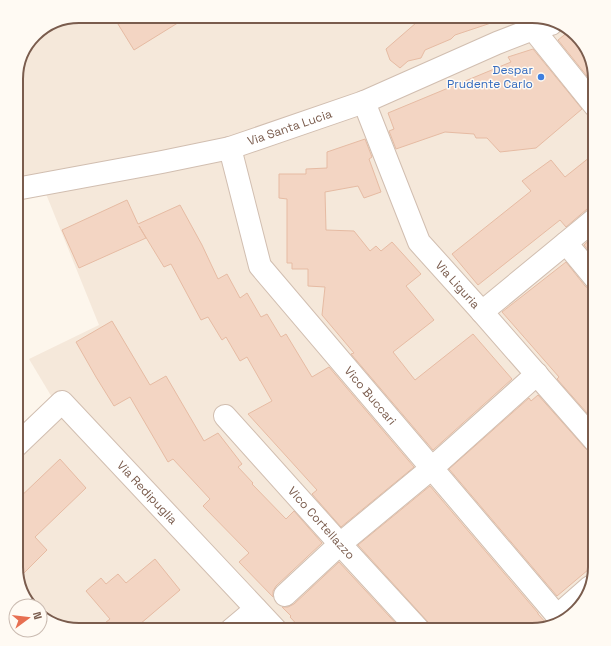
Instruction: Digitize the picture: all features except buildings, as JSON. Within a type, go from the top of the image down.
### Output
[{"type":"street","name":"Via Santa Lucia","points":[[23,188],[230,148],[364,102],[497,43],[542,26]]},
{"type":"street","points":[[542,26],[588,95]]},
{"type":"street","name":"Via Liguria","points":[[364,102],[419,242],[588,433]]},
{"type":"street","name":"Vico Buccari","points":[[230,148],[260,266],[558,616]]},
{"type":"street","points":[[482,312],[588,225]]},
{"type":"street","points":[[566,243],[588,270]]},
{"type":"street","points":[[285,595],[340,544],[432,468],[537,374]]},
{"type":"street","name":"Via Redipuglia","points":[[23,439],[62,402],[269,623]]},
{"type":"street","name":"Vico Cortellazzo","points":[[225,416],[412,623]]},
{"type":"street","points":[[566,611],[576,601]]},
{"type":"street","points":[[239,623],[256,609]]},
{"type":"shaded area","points":[[80,23],[535,23],[546,25],[566,35],[574,42],[584,58],[588,80],[588,566],[587,578],[580,595],[569,609],[553,619],[532,623],[80,623],[68,622],[51,615],[48,613],[48,598],[33,598],[26,585],[23,574],[23,443],[59,409],[29,359],[99,325],[44,189],[23,192],[23,76],[25,65],[33,48],[48,33],[58,27]]},
{"type":"place","name":"Despar Prudente Carlo","points":[[541,77]]}]
